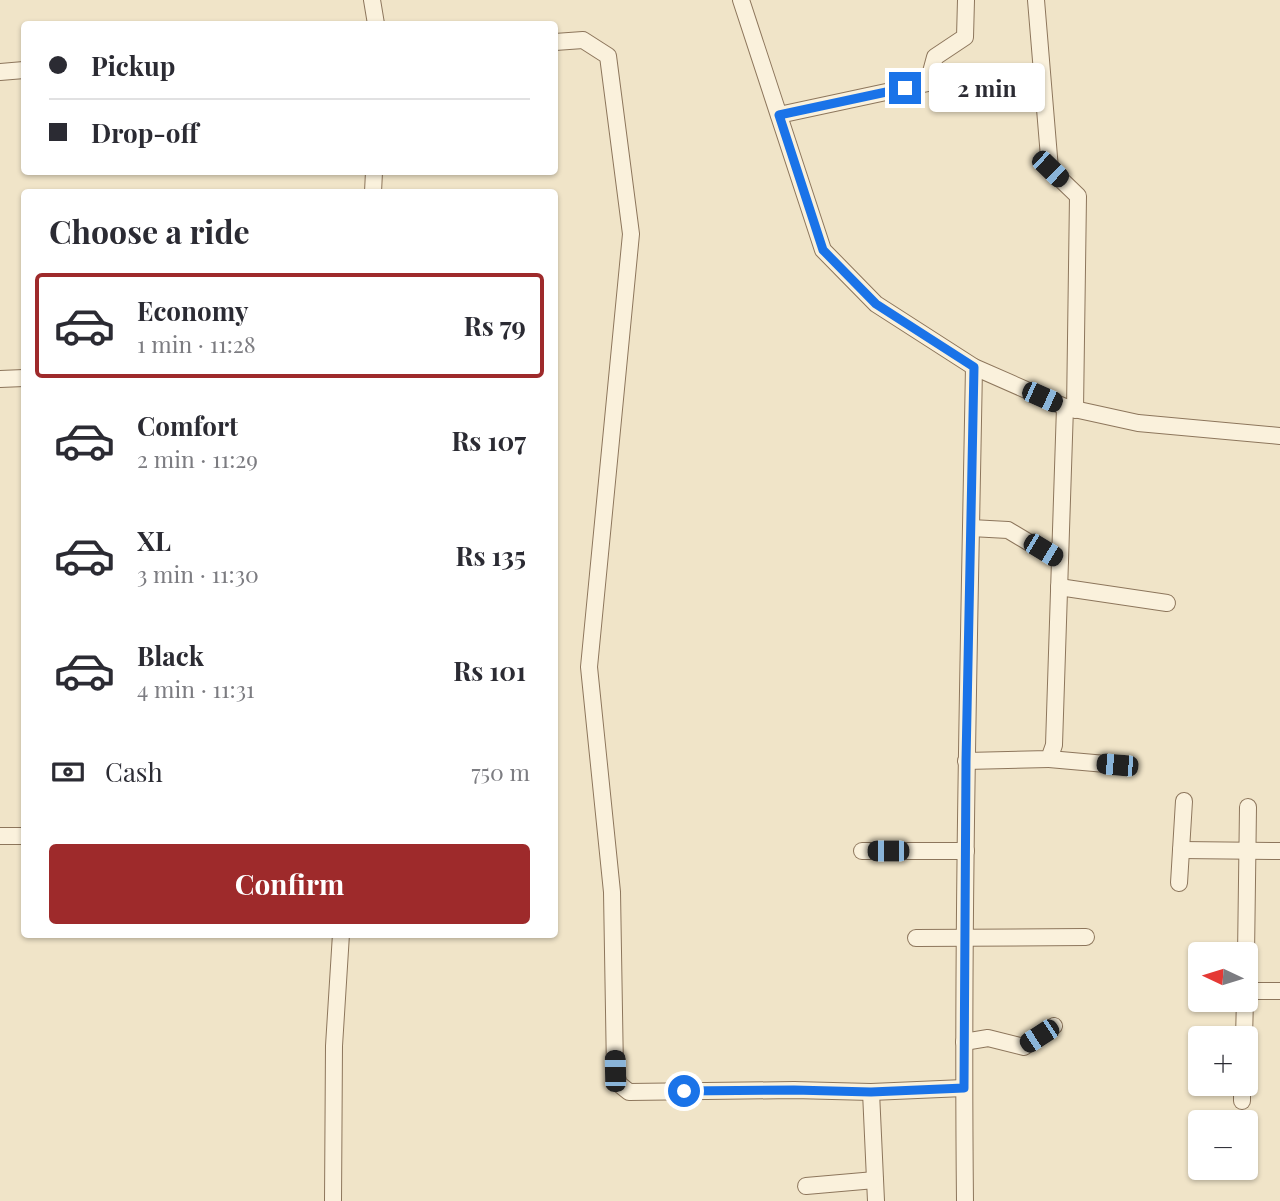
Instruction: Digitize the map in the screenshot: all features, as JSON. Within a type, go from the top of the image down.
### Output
[{"type":"street","points":[[372,0],[376,21]]},
{"type":"street","points":[[741,0],[823,250],[876,304],[974,367],[1070,408],[1138,423],[1280,436]]},
{"type":"street","points":[[779,115],[928,83],[935,57],[965,37],[966,0]]},
{"type":"street","points":[[1035,0],[1050,169],[1078,196],[1054,745],[1049,759]]},
{"type":"street","points":[[558,42],[583,40],[608,56],[631,234],[590,667],[612,892],[615,1071],[619,1084],[629,1092],[871,1092],[964,1088]]},
{"type":"street","points":[[0,72],[21,71]]},
{"type":"street","points":[[965,1201],[965,850],[974,367]]},
{"type":"street","points":[[0,379],[21,378]]},
{"type":"street","points":[[971,528],[1008,530],[1060,561]]},
{"type":"street","points":[[1059,587],[1167,603]]},
{"type":"street","points":[[966,761],[1049,759],[1117,765]]},
{"type":"street","points":[[1179,883],[1184,801]]},
{"type":"street","points":[[1246,942],[1248,807]]},
{"type":"street","points":[[0,836],[21,836]]},
{"type":"street","points":[[862,851],[965,850]]},
{"type":"street","points":[[1181,850],[1280,851]]},
{"type":"street","points":[[916,937],[1086,937]]},
{"type":"street","points":[[333,1201],[334,1046],[341,938]]},
{"type":"street","points":[[1258,991],[1280,991]]},
{"type":"street","points":[[964,1042],[988,1038],[1024,1046],[1054,1026]]},
{"type":"street","points":[[871,1092],[876,1201]]},
{"type":"street","points":[[1242,1096],[1242,1101]]},
{"type":"street","points":[[806,1186],[875,1180]]},
{"type":"route","points":[[684,1091],[871,1092],[964,1088],[966,761],[974,367],[876,304],[823,250],[779,115],[905,88]]}]
